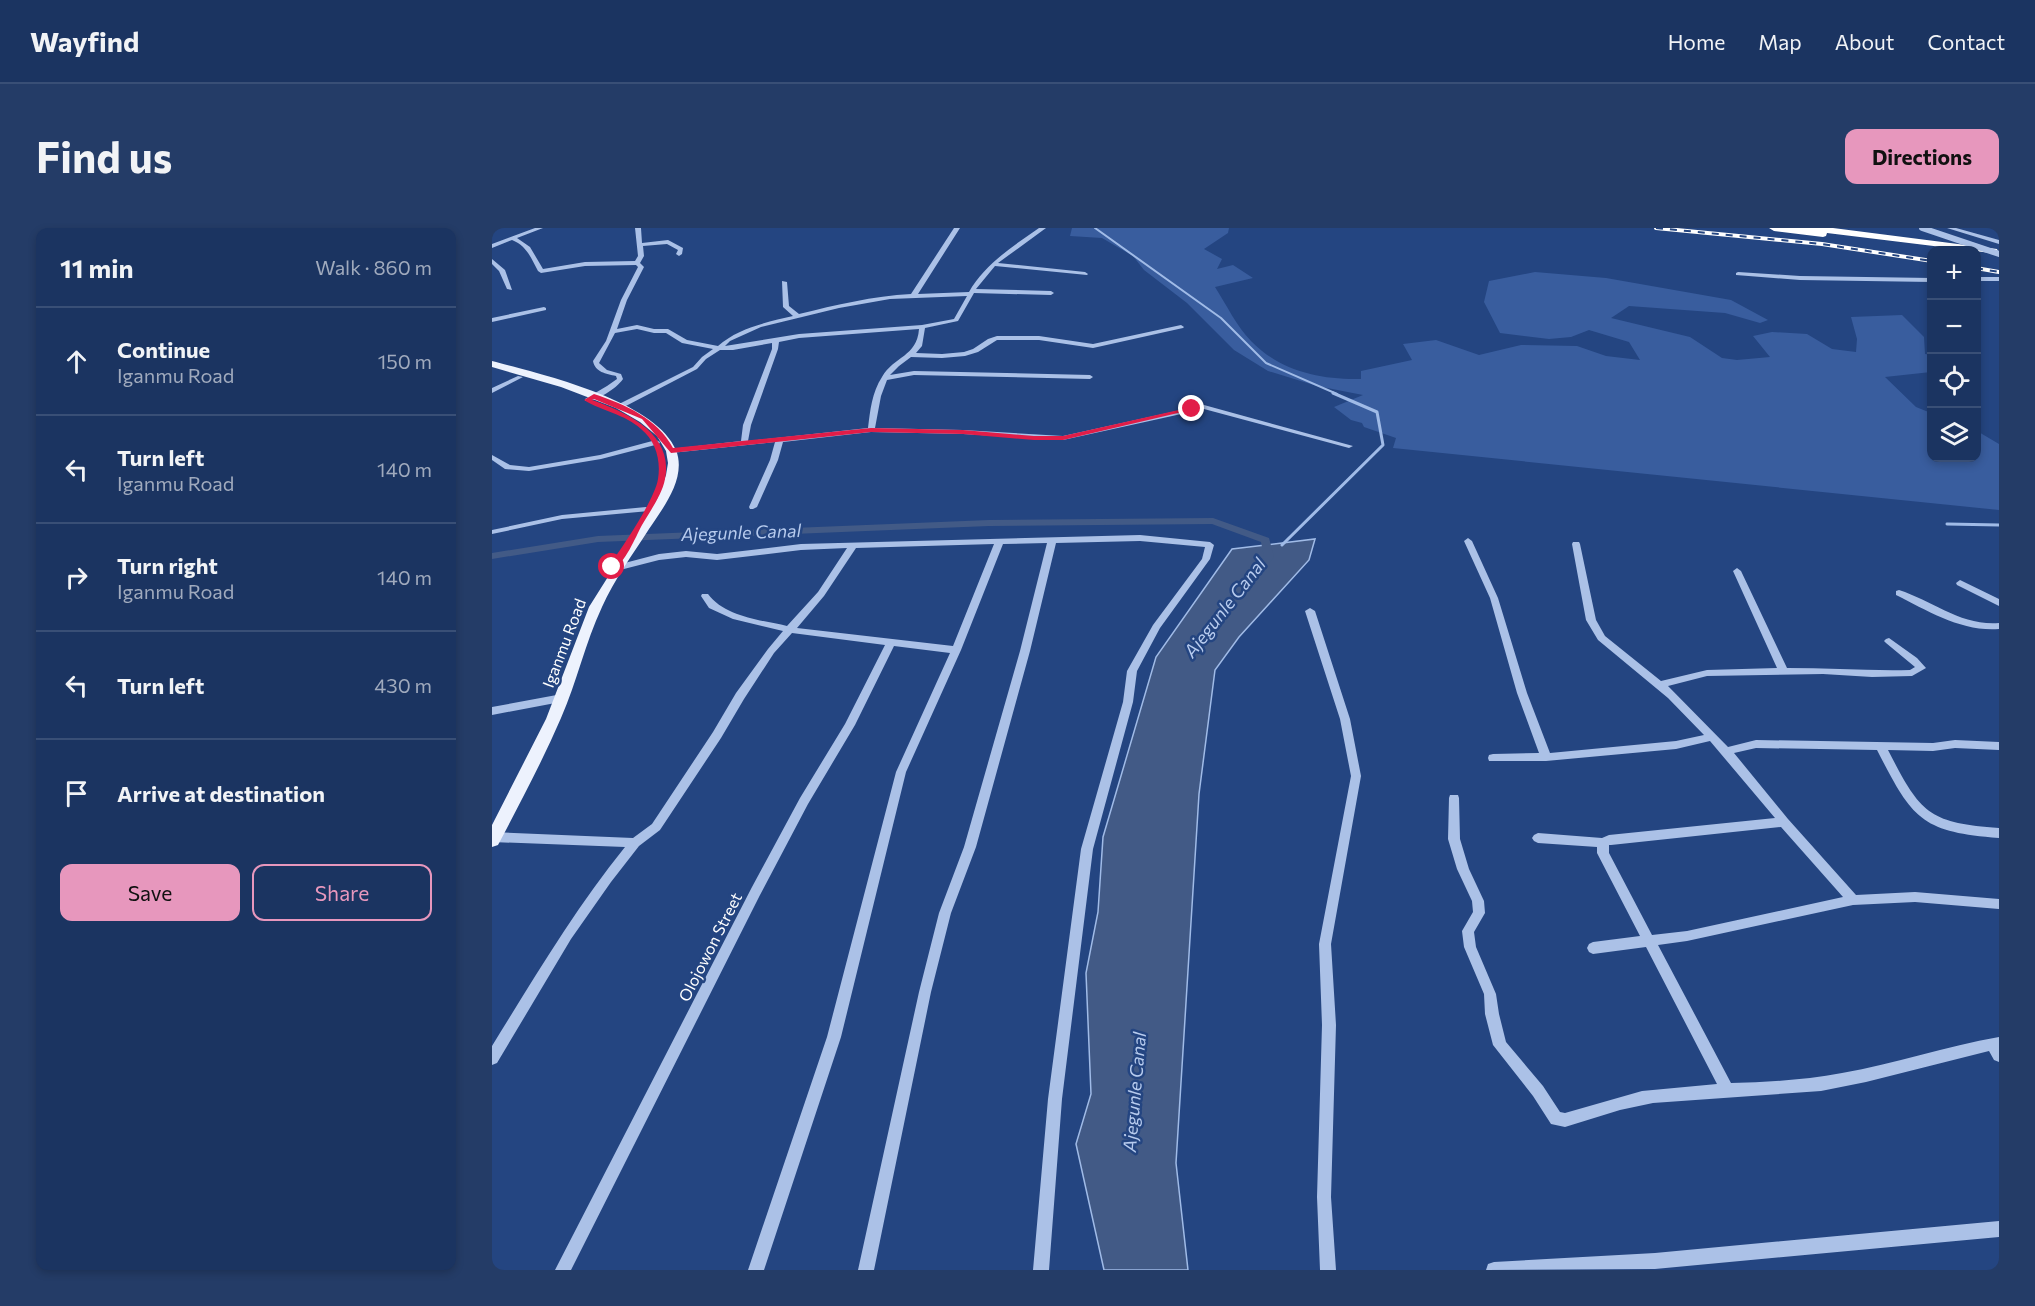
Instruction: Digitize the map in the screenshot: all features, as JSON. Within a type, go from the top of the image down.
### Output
[{"type":"highway","points":[[1774,228],[1927,246]]},
{"type":"highway","points":[[1812,228],[1999,255]]},
{"type":"highway","points":[[1981,254],[1999,255]]},
{"type":"main road","points":[[492,364],[590,398],[637,422],[656,442]]},
{"type":"main road","points":[[492,369],[622,406],[653,425],[671,451]]},
{"type":"main road","name":"Iganmu Road","points":[[492,836],[559,698],[595,606],[623,559],[657,492],[662,479],[662,453],[656,442]]},
{"type":"main road","name":"Iganmu Road","points":[[646,514],[663,498],[671,478],[671,451]]},
{"type":"street","points":[[492,246],[540,228]]},
{"type":"street","points":[[638,228],[641,256],[638,263]]},
{"type":"street","points":[[914,295],[957,228]]},
{"type":"street","points":[[611,332],[637,327],[668,331],[672,336],[683,340],[719,348],[733,348],[799,336],[922,327],[956,320],[960,317],[970,292],[984,273],[1043,228]]},
{"type":"street","points":[[1922,228],[1999,255]]},
{"type":"street","points":[[1950,228],[1999,242]]},
{"type":"street","points":[[514,239],[528,247],[537,259],[541,271],[585,264],[638,263]]},
{"type":"street","points":[[641,245],[670,243],[681,249],[679,254]]},
{"type":"street","points":[[492,261],[502,270],[510,288]]},
{"type":"street","points":[[590,398],[617,384],[620,379],[619,375],[605,372],[596,364],[602,349],[609,341],[611,332],[618,323],[624,300],[641,267],[638,263]]},
{"type":"street","points":[[996,265],[1085,274]]},
{"type":"street","points":[[1738,274],[1800,278],[1927,279]]},
{"type":"street","points":[[1981,279],[1999,279]]},
{"type":"street","points":[[784,282],[786,307],[798,316]]},
{"type":"street","points":[[622,406],[695,368],[704,358],[728,340],[745,332],[798,316],[853,303],[914,295],[970,292],[1051,293]]},
{"type":"street","points":[[492,320],[544,309]]},
{"type":"street","points":[[912,355],[920,343],[922,327]]},
{"type":"street","points":[[871,430],[878,393],[885,378],[899,362],[912,355],[966,353],[997,338],[1039,338],[1093,346],[1181,327]]},
{"type":"street","points":[[744,443],[747,425],[775,349],[776,340]]},
{"type":"street","points":[[885,378],[914,373],[1090,377]]},
{"type":"street","points":[[492,390],[520,377]]},
{"type":"street","points":[[671,451],[871,430],[963,432],[1063,438],[1204,407],[1349,446]]},
{"type":"street","points":[[753,507],[780,441]]},
{"type":"street","points":[[494,461],[522,469],[538,468],[601,457],[656,442]]},
{"type":"street","points":[[492,532],[562,517],[646,514]]},
{"type":"street","points":[[623,559],[686,554],[717,557],[801,547],[1052,540],[1140,538],[1210,545],[1206,559],[1156,627],[1132,671],[1128,702],[1087,849],[1055,1099],[1041,1270]]},
{"type":"street","points":[[866,1270],[925,992],[945,913],[970,847],[1025,651],[1052,540]]},
{"type":"street","points":[[1468,541],[1494,598],[1522,693],[1546,757]]},
{"type":"street","points":[[756,1270],[834,1037],[901,772],[956,650],[999,543]]},
{"type":"street","points":[[1576,544],[1594,629],[1601,638],[1660,685],[1726,751],[1784,822],[1853,900]]},
{"type":"street","points":[[492,1058],[567,935],[635,843],[656,827],[771,651],[821,594],[853,546]]},
{"type":"street","points":[[1737,571],[1783,671]]},
{"type":"street","points":[[1960,583],[1999,603]]},
{"type":"street","points":[[1899,593],[1958,619],[1988,628],[1999,626]]},
{"type":"street","points":[[705,596],[712,606],[736,617],[790,630],[956,650]]},
{"type":"street","points":[[1310,611],[1345,719],[1356,776],[1325,944],[1329,1025],[1324,1197],[1328,1270]]},
{"type":"street","points":[[1660,685],[1707,673],[1783,671],[1872,674],[1912,673],[1921,668],[1889,641]]},
{"type":"street","name":"Olojowon Street","points":[[563,1270],[762,881],[804,801],[850,725],[891,642]]},
{"type":"street","points":[[492,711],[507,710],[559,698]]},
{"type":"street","points":[[1493,758],[1546,757],[1676,745],[1712,737]]},
{"type":"street","points":[[1726,751],[1756,744],[1999,746]]},
{"type":"street","points":[[1880,745],[1909,800],[1920,813],[1934,822],[1971,832],[1999,833]]},
{"type":"street","points":[[1454,798],[1454,839],[1463,869],[1478,901],[1479,913],[1468,931],[1470,947],[1490,994],[1492,1014],[1500,1045],[1538,1091],[1556,1119],[1565,1120],[1652,1096],[1727,1089],[1791,1089],[1845,1080],[1954,1050],[1997,1047]]},
{"type":"street","points":[[1538,838],[1603,843],[1609,840],[1784,822]]},
{"type":"street","points":[[492,836],[635,843]]},
{"type":"street","points":[[1603,843],[1603,853],[1727,1089]]},
{"type":"street","points":[[1593,948],[1687,936],[1853,900],[1915,897],[1999,904]]},
{"type":"street","points":[[1494,1270],[1594,1267],[1999,1229]]},
{"type":"shaded area","points":[[1072,228],[1229,228],[1228,233],[1204,249],[1222,259],[1217,269],[1233,265],[1253,278],[1215,287],[1236,322],[1251,341],[1275,360],[1302,372],[1331,378],[1361,379],[1361,371],[1412,360],[1403,344],[1436,340],[1479,355],[1521,345],[1577,346],[1606,356],[1640,360],[1629,342],[1589,330],[1571,337],[1549,339],[1500,333],[1484,302],[1489,281],[1535,272],[1606,278],[1731,300],[1768,320],[1760,323],[1725,313],[1629,306],[1611,318],[1690,337],[1722,358],[1737,360],[1770,357],[1753,336],[1772,332],[1807,334],[1832,349],[1856,352],[1857,339],[1851,317],[1902,315],[1924,337],[1927,372],[1885,377],[1916,407],[1927,411],[1927,462],[1981,462],[1981,433],[1999,444],[1999,510],[1393,448],[1396,438],[1364,427],[1362,423],[1351,420],[1334,407],[1363,395],[1317,386],[1268,371],[1234,350],[1187,303],[1144,270],[1133,256],[1102,238],[1070,236]]},
{"type":"water","points":[[1315,539],[1309,560],[1239,637],[1215,670],[1199,794],[1176,1163],[1188,1270],[1104,1270],[1076,1144],[1091,1094],[1086,973],[1098,912],[1103,837],[1156,657],[1232,549]]},
{"type":"waterway","points":[[1095,228],[1221,318],[1266,363],[1337,394]]},
{"type":"waterway","points":[[1282,545],[1383,445],[1377,412],[1333,393]]},
{"type":"waterway","name":"Ajegunle Canal","points":[[492,556],[598,539],[989,523],[1213,521],[1266,540],[1269,557],[1267,560]]},
{"type":"waterway","points":[[1947,524],[1999,525]]},
{"type":"railway","points":[[1656,228],[1822,244],[1927,260]]},
{"type":"railway","points":[[1981,269],[1999,272]]},
{"type":"route","points":[[612,567],[622,554],[657,492],[662,479],[662,453],[656,442],[637,422],[587,400],[594,396],[622,406],[645,418],[665,439],[671,451],[871,430],[963,432],[1063,438],[1192,409]]}]
